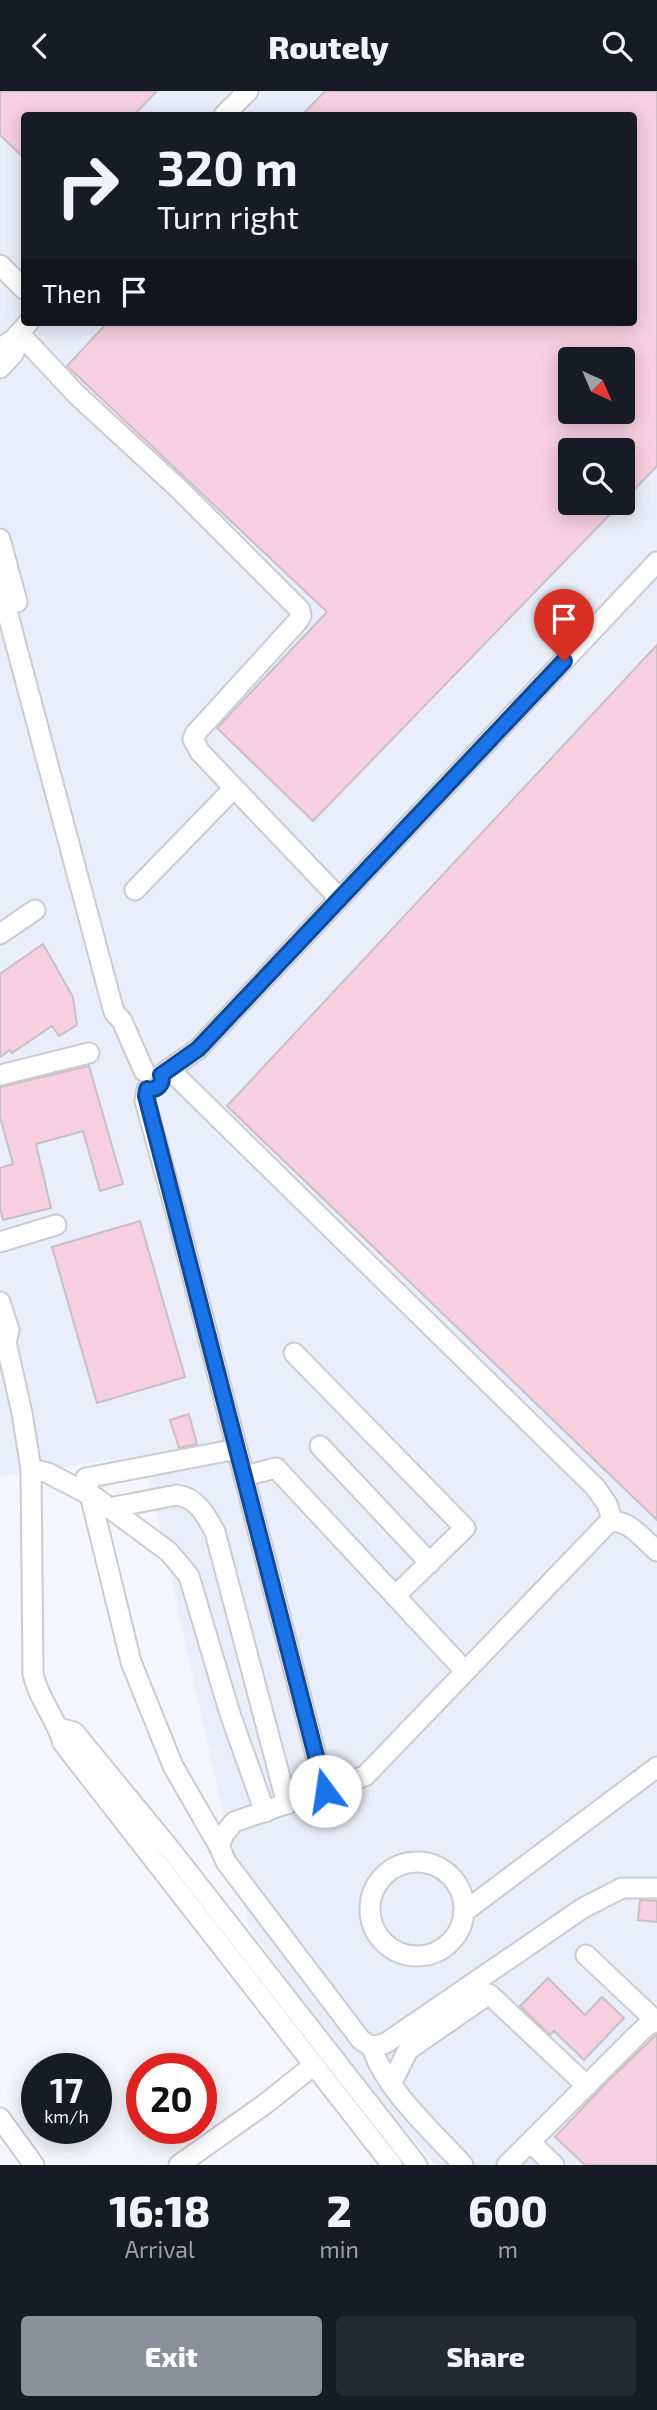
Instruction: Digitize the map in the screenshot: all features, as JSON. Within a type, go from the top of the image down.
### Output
[{"type":"street","points":[[227,112],[248,91]]},
{"type":"street","points":[[0,265],[21,286]]},
{"type":"street","points":[[0,368],[14,353],[15,336]]},
{"type":"street","points":[[15,336],[179,489],[300,610],[298,622],[195,734],[195,745],[340,898]]},
{"type":"street","points":[[0,539],[125,1007],[122,1021]]},
{"type":"street","points":[[325,1791],[145,1101],[155,1076],[198,1049],[657,562]]},
{"type":"street","points":[[0,585],[114,1012],[155,1076],[595,1487],[607,1504],[613,1522]]},
{"type":"street","points":[[135,890],[234,788]]},
{"type":"street","points":[[0,934],[35,910]]},
{"type":"street","points":[[0,1076],[89,1053]]},
{"type":"street","points":[[0,1242],[56,1225]]},
{"type":"street","points":[[0,1302],[9,1330],[3,1339],[22,1413],[31,1469],[33,1674],[38,1693],[59,1728],[62,1743],[392,2165]]},
{"type":"street","points":[[294,1353],[465,1528],[395,1596]]},
{"type":"street","points":[[320,1445],[430,1563]]},
{"type":"street","points":[[237,1449],[86,1478],[131,1662],[173,1766],[226,1862],[361,2040],[372,2047],[376,2061],[391,2084],[463,2165]]},
{"type":"street","points":[[244,1476],[276,1468],[465,1671]]},
{"type":"street","points":[[31,1469],[48,1473],[110,1509],[169,1552],[189,1576],[230,1714],[265,1812]]},
{"type":"street","points":[[110,1509],[177,1495],[194,1501],[204,1513],[215,1532],[287,1804]]},
{"type":"street","points":[[219,1846],[224,1834],[234,1822],[365,1776],[608,1523],[618,1520],[628,1525],[657,1551]]},
{"type":"street","points":[[59,1728],[74,1733],[170,1849],[417,2165]]},
{"type":"street","points":[[464,1912],[463,1897],[457,1883],[446,1871],[415,1861],[399,1865],[385,1874],[375,1887],[370,1902],[370,1918],[376,1934],[387,1946],[414,1956],[429,1955],[448,1944],[461,1926],[464,1912],[657,1767]]},
{"type":"street","points":[[372,2047],[386,2043],[583,1908],[622,1888],[657,1888]]},
{"type":"street","points":[[507,2165],[637,2035],[657,2021],[586,1955]]},
{"type":"street","points":[[391,2084],[408,2050],[489,1994],[587,2086]]},
{"type":"street","points":[[300,2047],[316,2034]]},
{"type":"street","points":[[179,2165],[265,2104],[314,2065]]},
{"type":"street","points":[[0,2118],[34,2165]]},
{"type":"street","points":[[531,2143],[554,2165]]},
{"type":"shaded area","points":[[0,91],[657,91],[657,2165],[436,2165],[349,2066],[248,1925],[144,1455],[0,1476]]},
{"type":"building","points":[[0,91],[157,91],[137,112],[21,112],[21,155],[0,135]]},
{"type":"building","points":[[325,91],[657,91],[657,466],[635,489],[635,438],[558,438],[558,515],[609,515],[313,821],[217,728],[327,612],[67,366],[104,326],[637,326],[637,112],[305,112]]},
{"type":"building","points":[[657,645],[657,1520],[227,1106]]},
{"type":"building","points":[[43,944],[73,997],[77,1025],[59,1036],[52,1026],[12,1053],[10,1050],[0,1057],[0,974]]},
{"type":"building","points":[[89,1066],[123,1184],[100,1191],[83,1131],[36,1144],[51,1208],[3,1220],[0,1208],[0,1168],[13,1164],[0,1117],[0,1087]]},
{"type":"building","points":[[140,1221],[185,1377],[97,1403],[52,1247]]},
{"type":"building","points":[[189,1414],[197,1444],[179,1448],[170,1420]]},
{"type":"building","points":[[640,1900],[657,1901],[657,1922],[638,1920]]},
{"type":"building","points":[[548,1978],[585,2015],[602,1997],[624,2018],[584,2060],[554,2031],[550,2035],[520,2006]]},
{"type":"building","points":[[657,2034],[657,2165],[585,2165],[555,2137]]},
{"type":"route","points":[[325,1791],[145,1101],[147,1089],[157,1088],[162,1080],[161,1075],[198,1049],[564,661]]}]
